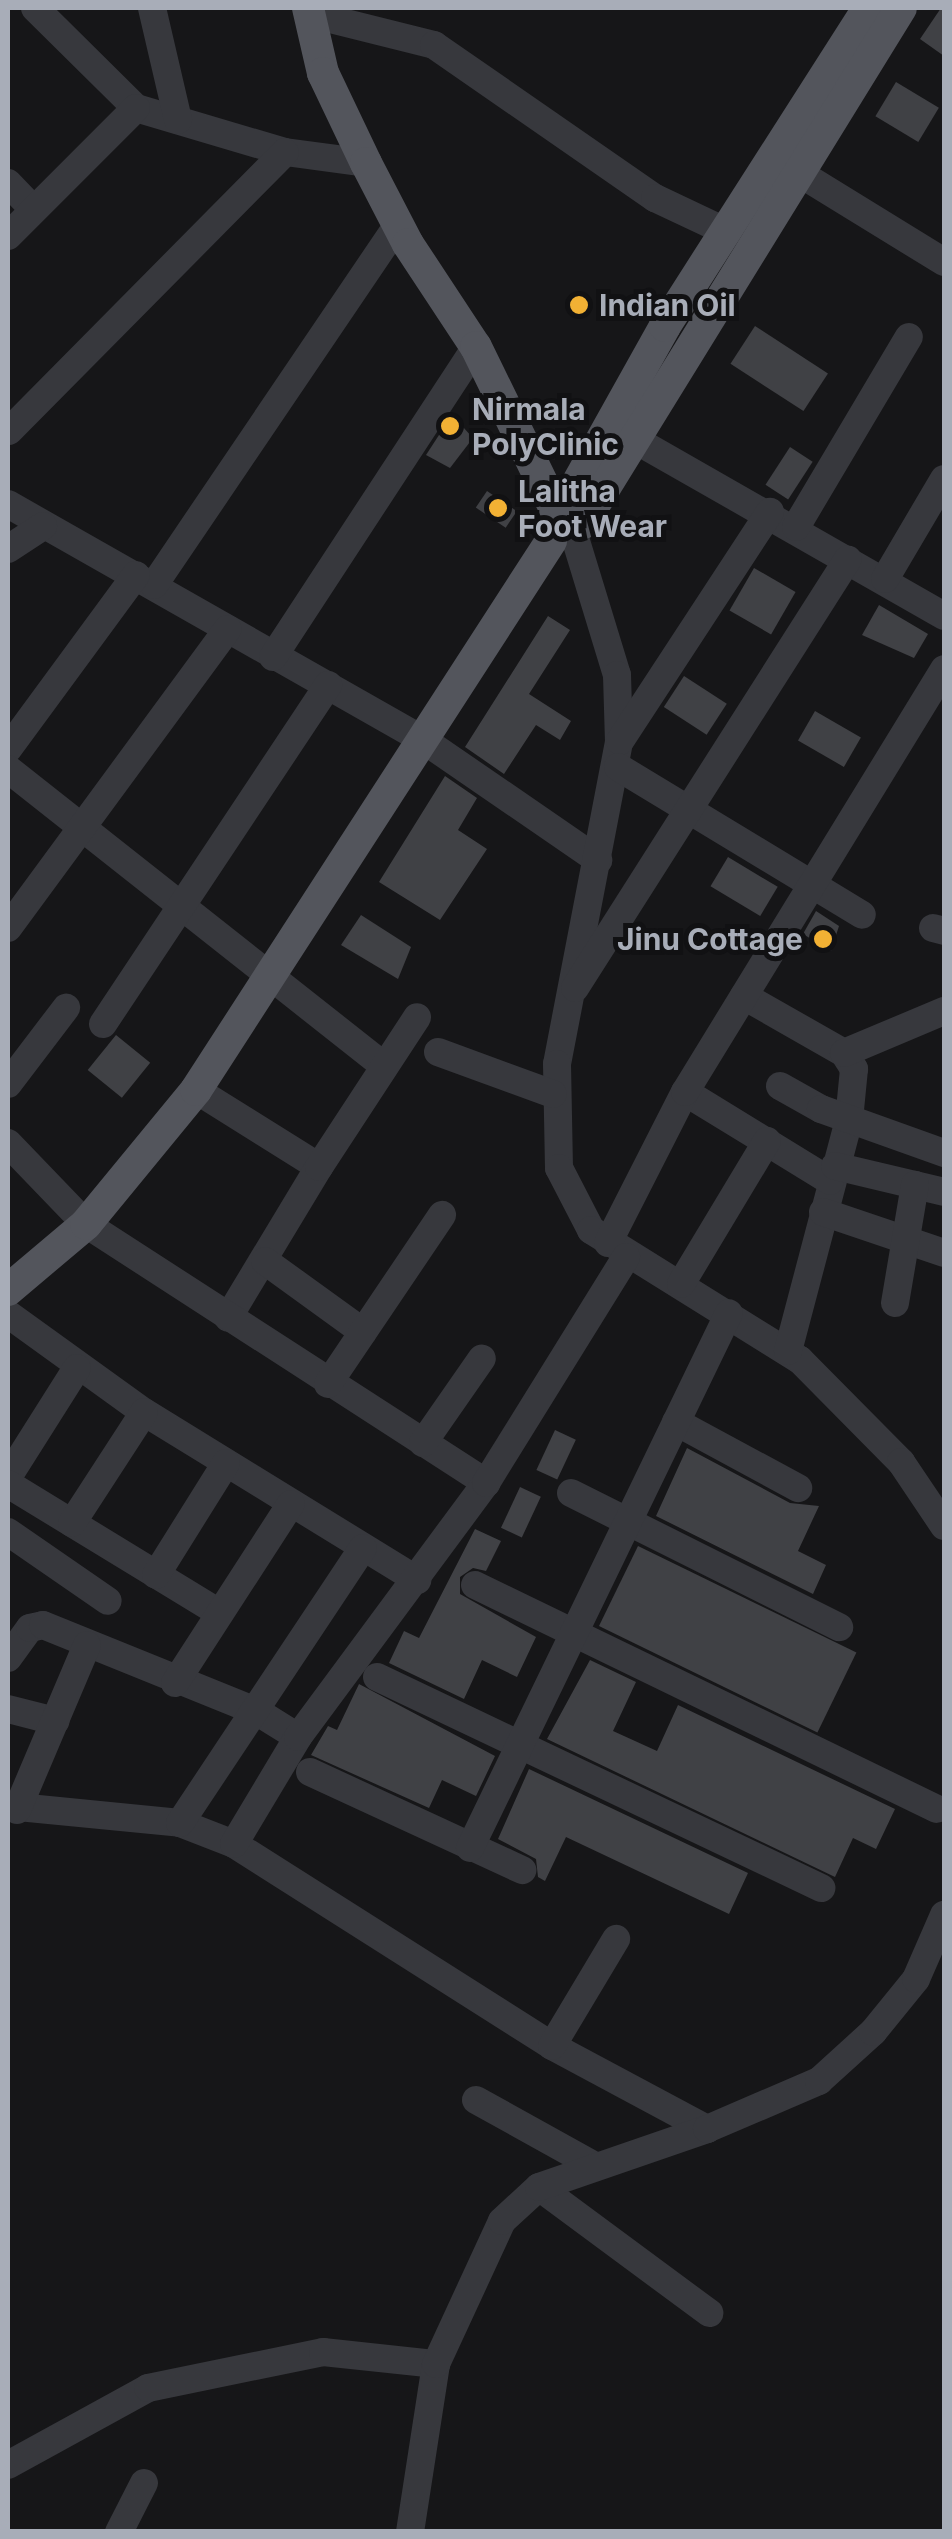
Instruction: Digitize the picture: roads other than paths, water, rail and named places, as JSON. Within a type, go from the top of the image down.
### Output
[{"type":"main road","points":[[566,524],[727,232],[868,8]]},
{"type":"main road","points":[[8,1290],[86,1224],[196,1090],[422,739],[566,524],[632,438],[901,8]]},
{"type":"main road","points":[[309,11],[323,73],[366,162],[398,225],[476,347],[566,524]]},
{"type":"street","points":[[35,8],[136,108],[286,152],[366,162]]},
{"type":"street","points":[[152,8],[178,120]]},
{"type":"street","points":[[309,11],[434,45],[655,198],[727,232]]},
{"type":"street","points":[[8,236],[136,108]]},
{"type":"street","points":[[9,431],[286,152]]},
{"type":"street","points":[[796,172],[943,257]]},
{"type":"street","points":[[8,183],[34,210]]},
{"type":"street","points":[[384,1065],[9,768],[398,225]]},
{"type":"street","points":[[796,527],[910,336]]},
{"type":"street","points":[[273,657],[476,347]]},
{"type":"street","points":[[632,438],[770,512],[944,616]]},
{"type":"street","points":[[885,579],[944,479]]},
{"type":"street","points":[[8,504],[422,739],[598,860]]},
{"type":"street","points":[[618,755],[770,512]]},
{"type":"street","points":[[566,524],[616,674],[618,755],[566,1001],[554,1094],[559,1168],[591,1230],[617,1250],[681,1284],[788,1351],[907,1472],[944,1526]]},
{"type":"street","points":[[8,549],[43,526]]},
{"type":"street","points":[[566,1001],[694,811],[848,559]]},
{"type":"street","points":[[8,928],[228,629]]},
{"type":"street","points":[[234,1844],[298,1737],[486,1482],[617,1250],[685,1092],[944,669]]},
{"type":"street","points":[[103,1024],[328,685]]},
{"type":"street","points":[[618,755],[809,887],[862,915]]},
{"type":"street","points":[[744,996],[844,1053],[856,1087],[788,1351]]},
{"type":"street","points":[[8,1084],[66,1008]]},
{"type":"street","points":[[844,1053],[944,1011]]},
{"type":"street","points":[[228,1318],[417,1017]]},
{"type":"street","points":[[438,1052],[554,1094]]},
{"type":"street","points":[[780,1086],[850,1120],[944,1153]]},
{"type":"street","points":[[196,1090],[320,1167]]},
{"type":"street","points":[[685,1092],[768,1141],[833,1173],[944,1192]]},
{"type":"street","points":[[681,1284],[768,1141]]},
{"type":"street","points":[[8,1142],[86,1224],[328,1384],[486,1482]]},
{"type":"street","points":[[895,1303],[916,1185]]},
{"type":"street","points":[[822,1212],[944,1253]]},
{"type":"street","points":[[328,1384],[442,1214]]},
{"type":"street","points":[[265,1262],[363,1332]]},
{"type":"street","points":[[470,1848],[729,1313]]},
{"type":"street","points":[[8,1314],[77,1368],[144,1412],[417,1580]]},
{"type":"street","points":[[422,1444],[482,1358]]},
{"type":"street","points":[[77,1368],[8,1480],[218,1612]]},
{"type":"street","points":[[72,1523],[144,1412]]},
{"type":"street","points":[[676,1422],[798,1488]]},
{"type":"street","points":[[156,1575],[226,1464]]},
{"type":"street","points":[[907,1472],[944,1482]]},
{"type":"street","points":[[570,1493],[839,1627]]},
{"type":"street","points":[[174,1683],[291,1504]]},
{"type":"street","points":[[8,1532],[108,1601]]},
{"type":"street","points":[[180,1823],[363,1548]]},
{"type":"street","points":[[475,1585],[937,1810]]},
{"type":"street","points":[[8,1658],[34,1626],[256,1712],[298,1737]]},
{"type":"street","points":[[87,1645],[55,1722],[12,1808],[180,1823],[234,1844],[552,2046],[706,2129]]},
{"type":"street","points":[[377,1677],[524,1742],[821,1888]]},
{"type":"street","points":[[8,1709],[55,1722]]},
{"type":"street","points":[[310,1772],[522,1870]]},
{"type":"street","points":[[410,2532],[436,2364],[478,2262],[502,2221],[538,2187],[778,2100],[845,2061],[916,1979],[944,1915]]},
{"type":"street","points":[[552,2046],[616,1939]]},
{"type":"street","points":[[476,2100],[595,2166]]},
{"type":"street","points":[[538,2187],[709,2313]]},
{"type":"street","points":[[8,2465],[148,2388],[323,2352],[436,2364]]},
{"type":"street","points":[[119,2532],[144,2483]]},
{"type":"place","name":"Indian Oil","points":[[579,305]]},
{"type":"place","name":"Nirmala PolyClinic","points":[[450,426]]},
{"type":"place","name":"Lalitha Foot Wear","points":[[498,508]]},
{"type":"place","name":"Jinu Cottage","points":[[823,939]]}]
